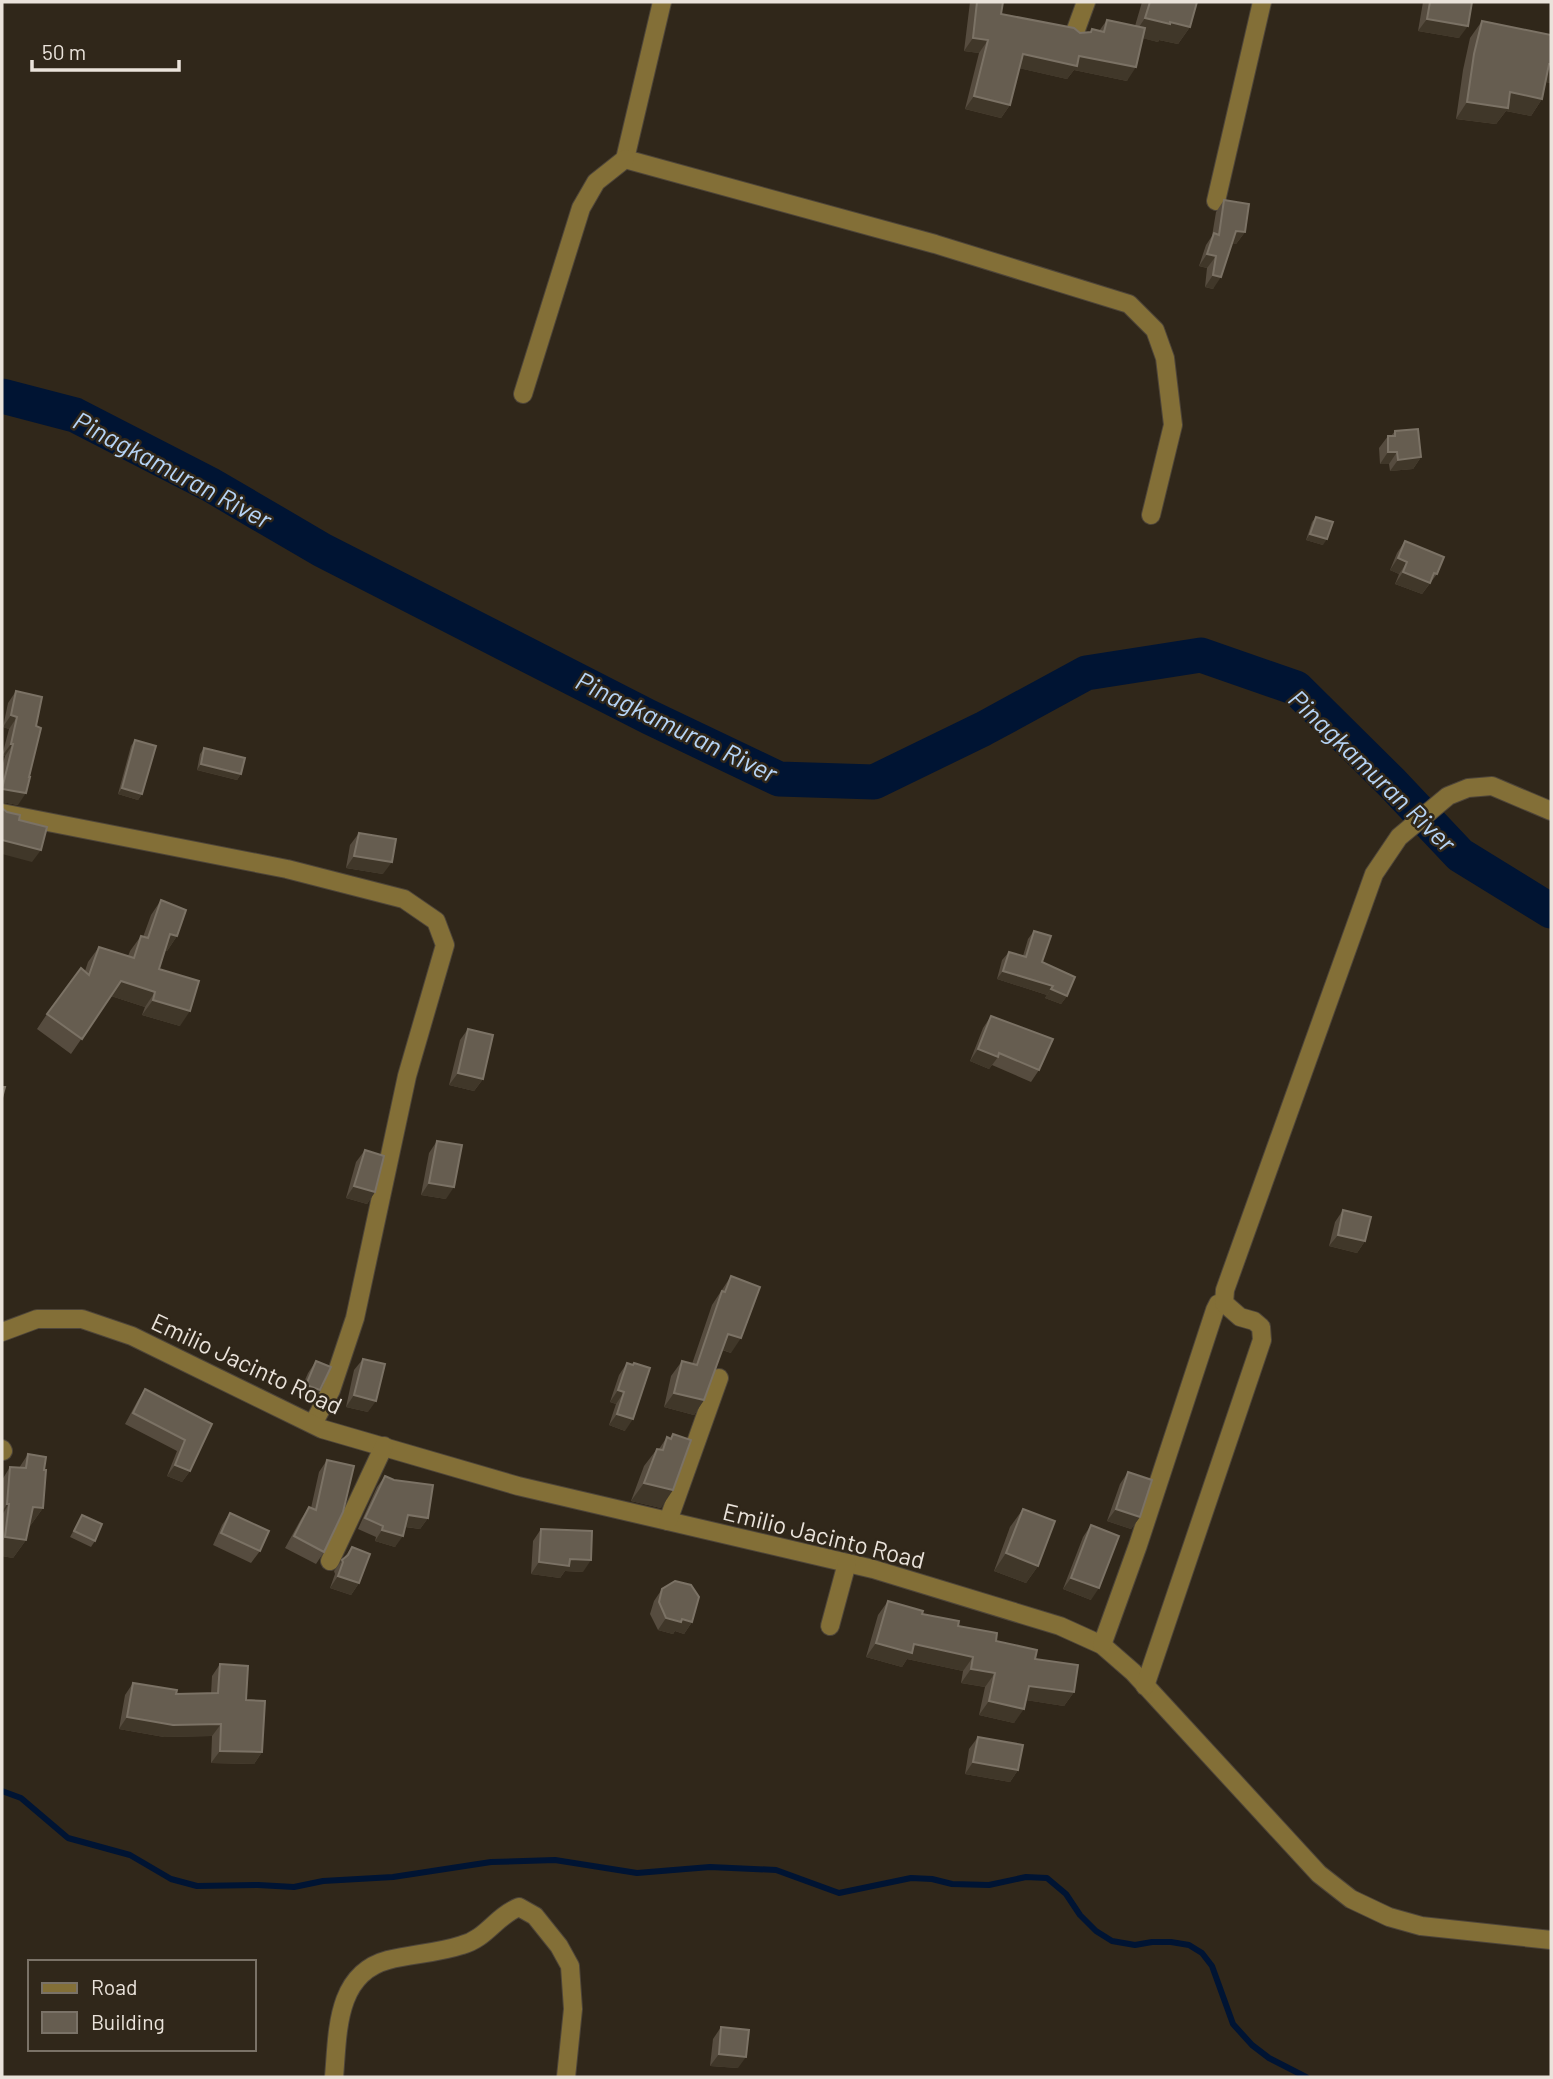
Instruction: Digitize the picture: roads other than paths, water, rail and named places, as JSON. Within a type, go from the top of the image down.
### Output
[{"type":"street","points":[[523,394],[581,208],[596,182],[625,159],[662,2]]},
{"type":"street","points":[[1074,34],[1086,2]]},
{"type":"street","points":[[1216,201],[1262,2]]},
{"type":"street","points":[[625,159],[935,244],[1129,304],[1155,330],[1166,358],[1173,425],[1151,515]]},
{"type":"street","points":[[1224,1303],[1225,1290],[1374,874],[1399,836],[1448,796],[1468,788],[1492,786],[1551,811]]},
{"type":"street","points":[[2,813],[300,873],[404,899],[436,921],[445,945],[408,1076],[355,1318],[331,1390],[313,1424]]},
{"type":"street","points":[[1102,1645],[1138,1545],[1215,1310],[1218,1304],[1224,1303]]},
{"type":"street","points":[[1145,1686],[1262,1340],[1261,1327],[1254,1321],[1240,1317],[1224,1303]]},
{"type":"street","name":"Emilio Jacinto Road","points":[[2,1332],[37,1319],[82,1319],[131,1336],[313,1424],[517,1486],[847,1563],[1060,1626],[1102,1645],[1133,1672],[1319,1874],[1352,1899],[1388,1917],[1421,1926],[1551,1940]]},
{"type":"street","points":[[668,1521],[719,1378]]},
{"type":"street","points":[[330,1561],[384,1446]]},
{"type":"street","points":[[830,1626],[847,1563]]},
{"type":"street","points":[[334,2077],[340,2014],[349,1988],[366,1970],[385,1961],[463,1945],[484,1935],[505,1913],[519,1908],[535,1916],[559,1946],[570,1966],[573,2009],[566,2077]]},
{"type":"waterway","name":"Pinagkamuran River","points":[[2,396],[75,415],[211,485],[322,550],[649,717],[779,779],[874,782],[983,729],[1086,673],[1201,655],[1296,688],[1460,855],[1551,911]]},
{"type":"waterway","points":[[2,1791],[21,1798],[68,1838],[130,1855],[171,1879],[197,1886],[294,1887],[323,1881],[393,1877],[491,1862],[555,1860],[637,1873],[710,1867],[776,1870],[839,1893],[911,1878],[952,1884],[989,1885],[1026,1877],[1047,1878],[1066,1894],[1080,1915],[1096,1931],[1112,1941],[1135,1945],[1171,1942],[1189,1945],[1202,1953],[1212,1966],[1233,2024],[1252,2045],[1269,2058],[1306,2077]]}]
